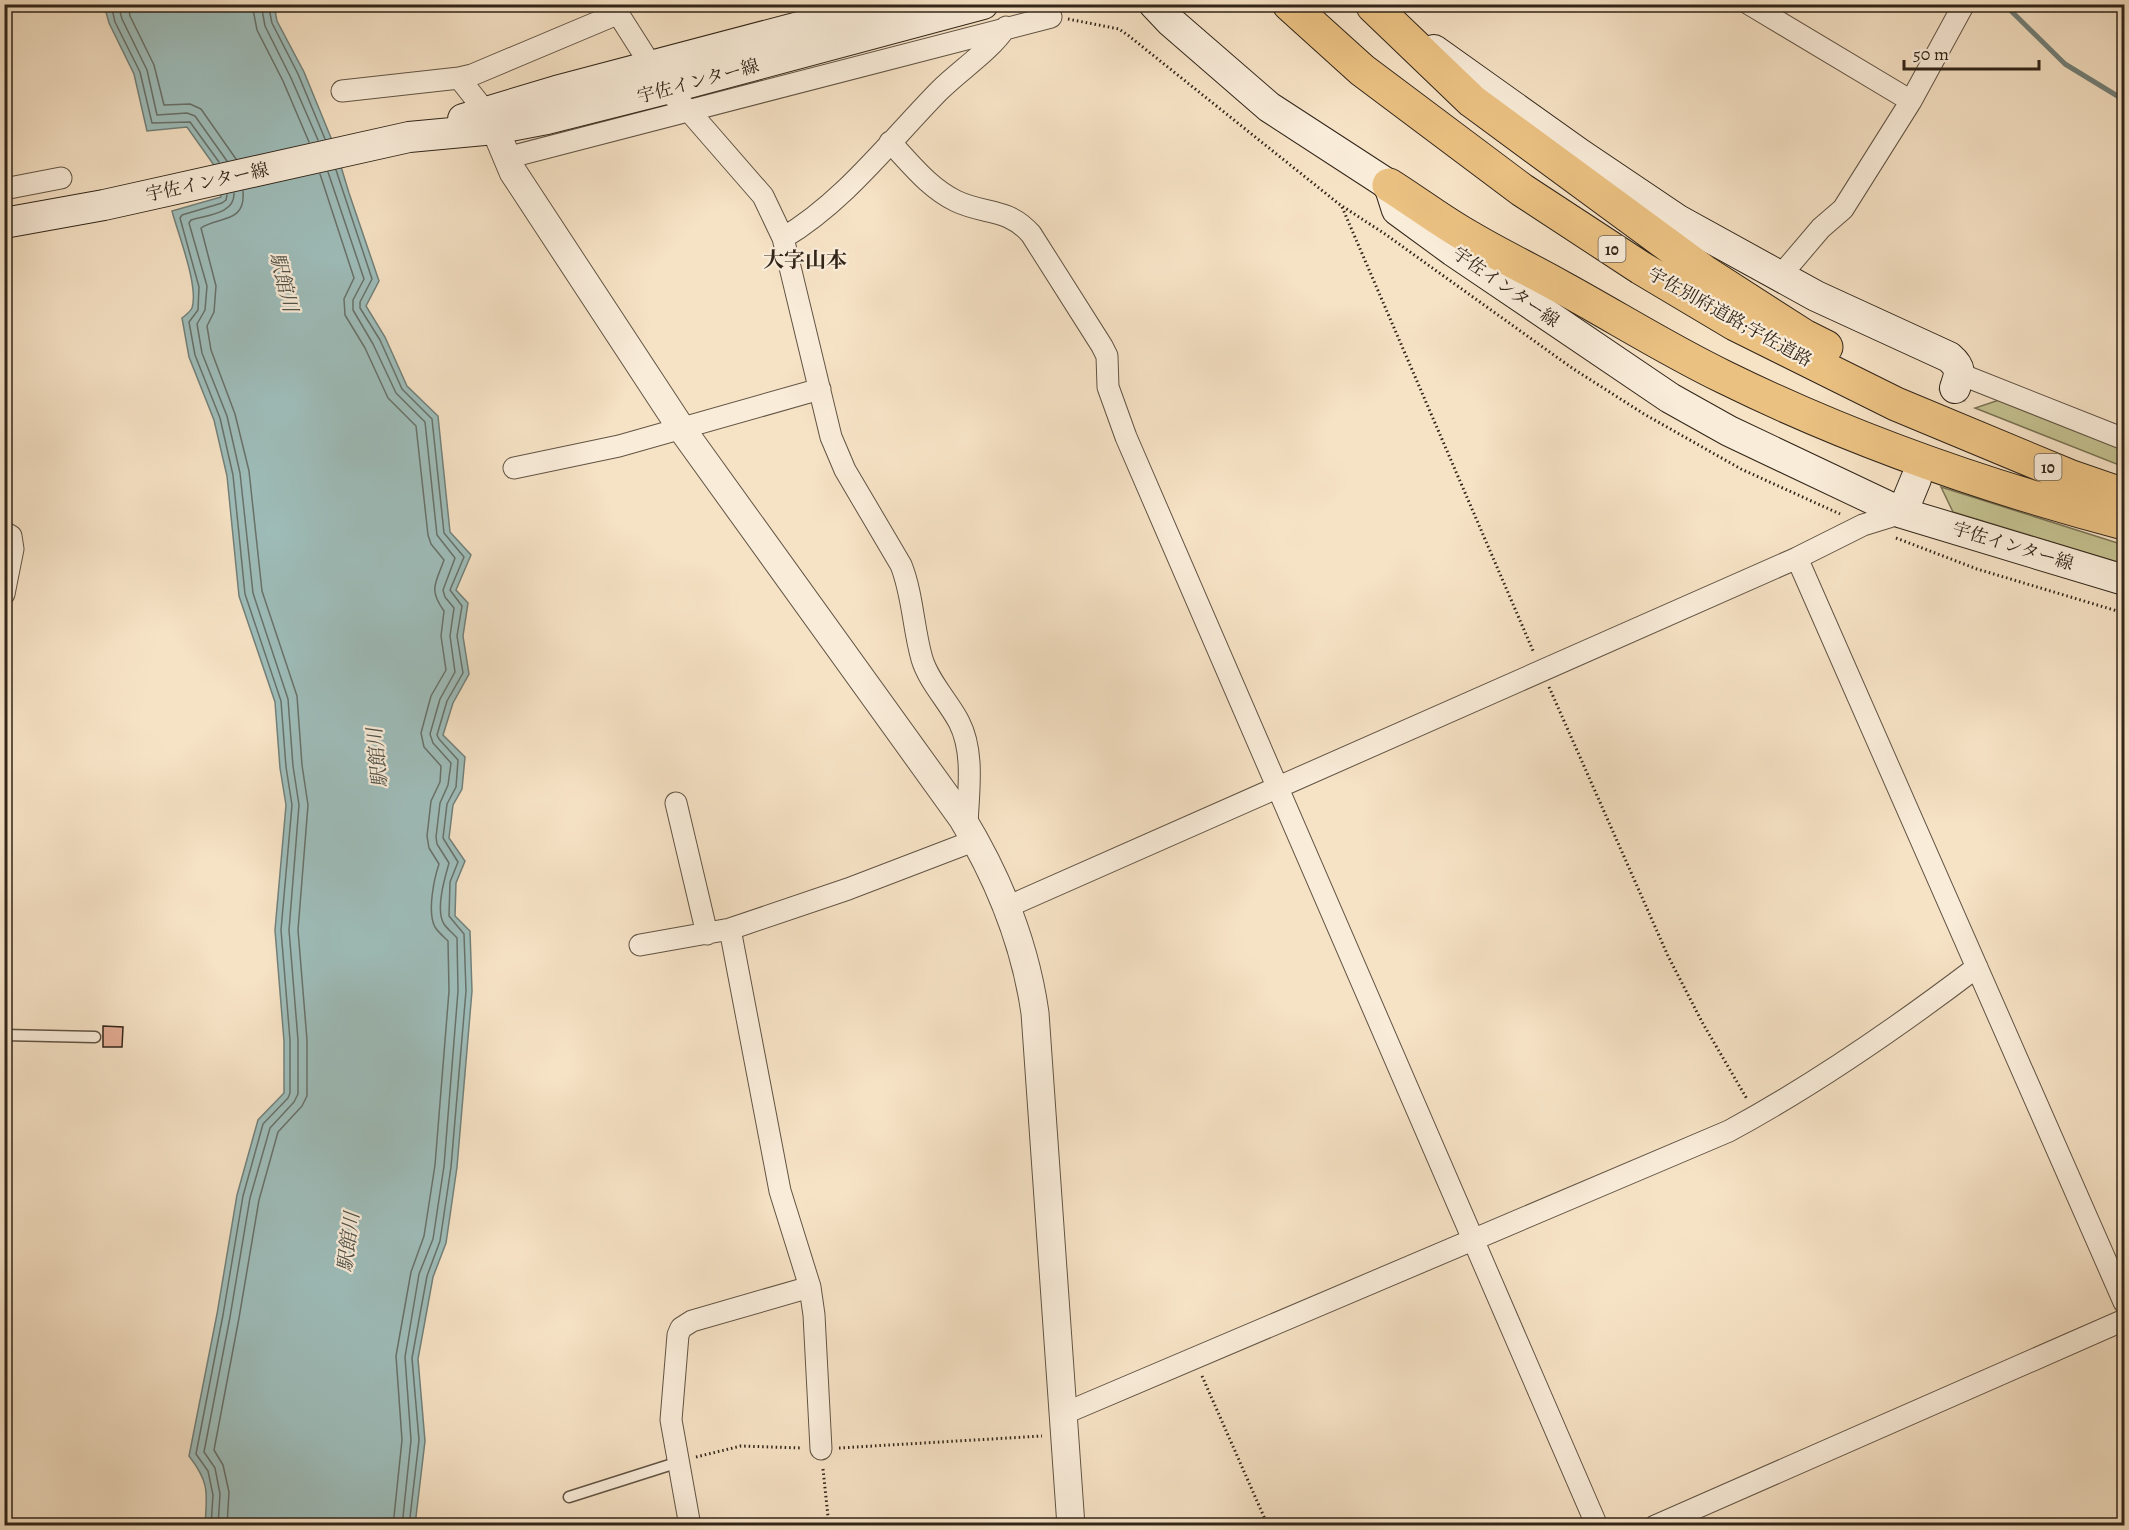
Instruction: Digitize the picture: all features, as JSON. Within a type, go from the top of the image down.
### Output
[{"type":"highway","name":"宇佐別府道路;宇佐道路","points":[[1289,4],[1362,70],[1522,190],[1621,255],[1735,324],[1896,404],[2069,476],[2124,495]]},
{"type":"highway","points":[[1372,5],[1472,101],[1646,230],[1706,273],[1804,336],[1937,403],[1972,436]]},
{"type":"highway","points":[[1389,185],[1468,237],[1562,287],[1662,345],[1773,400],[1846,432],[1919,460],[2006,490],[2124,523]]},
{"type":"main road","name":"宇佐インター線","points":[[860,29],[886,4]]},
{"type":"main road","name":"宇佐インター線","points":[[4,223],[104,205],[490,120],[860,29],[983,4]]},
{"type":"main road","points":[[1154,4],[1171,22],[1269,107],[1389,185]]},
{"type":"main road","points":[[1372,5],[1580,154],[1678,220],[1816,296],[1949,357],[1956,363],[1957,381]]},
{"type":"main road","name":"宇佐インター線","points":[[1389,185],[1397,210],[1569,331],[1670,398],[1778,455],[1902,513],[2124,580]]},
{"type":"main road","points":[[1902,513],[1916,479]]},
{"type":"street","points":[[1749,4],[1911,100]]},
{"type":"street","points":[[1781,275],[1821,228],[1843,208],[1911,100],[1964,4]]},
{"type":"street","points":[[342,91],[459,78],[487,69],[615,9],[658,77],[763,196],[783,238],[838,457],[904,572],[922,659],[964,732],[969,756],[971,833]]},
{"type":"street","points":[[506,158],[689,111],[860,29],[1006,27],[1051,16]]},
{"type":"street","points":[[783,238],[798,229],[833,200],[953,78],[998,39],[1006,27]]},
{"type":"street","points":[[459,78],[490,120],[506,158],[520,182],[681,428],[971,833],[1007,907],[1023,951],[1035,1013],[1071,1526]]},
{"type":"street","points":[[890,142],[931,185],[944,195],[972,208],[1014,219],[1022,225],[1102,346],[1107,356],[1108,387],[1119,421],[1597,1526]]},
{"type":"street","points":[[4,189],[61,178]]},
{"type":"street","points":[[1957,381],[2124,439]]},
{"type":"street","points":[[514,468],[583,455],[820,389]]},
{"type":"street","points":[[1007,907],[1797,558],[1863,525],[1902,513]]},
{"type":"street","points":[[4,532],[11,536],[13,549],[4,594]]},
{"type":"street","points":[[1797,558],[2124,1302]]},
{"type":"street","points":[[676,803],[707,934]]},
{"type":"street","points":[[640,945],[730,929],[848,889],[971,833]]},
{"type":"street","points":[[730,929],[780,1191],[810,1287],[821,1449]]},
{"type":"street","points":[[1064,1424],[1194,1358],[1729,1131],[1910,1019],[1977,967]]},
{"type":"street","points":[[690,1526],[671,1412],[678,1335],[681,1328],[692,1321],[810,1287]]},
{"type":"street","points":[[1655,1526],[2124,1320]]},
{"type":"lane","points":[[4,1035],[96,1037]]},
{"type":"lane","points":[[569,1497],[679,1462]]},
{"type":"path","points":[[1194,1358],[1268,1526]]},
{"type":"path","points":[[679,1462],[741,1446],[821,1449],[1064,1424]]},
{"type":"path","points":[[821,1449],[829,1526]]},
{"type":"shaded area","points":[[1999,400],[2124,448],[2124,467],[1975,408]]},
{"type":"shaded area","points":[[1941,487],[2124,545],[2124,564],[1953,512]]},
{"type":"water","name":"駅館川","points":[[104,5],[274,5],[277,21],[304,72],[336,150],[379,281],[366,306],[385,337],[407,386],[438,416],[450,532],[471,555],[456,590],[468,603],[463,636],[469,674],[453,703],[443,735],[465,757],[462,789],[453,805],[449,838],[465,861],[456,883],[455,916],[470,931],[472,991],[457,1167],[446,1243],[433,1277],[418,1359],[425,1441],[415,1525],[205,1525],[206,1489],[201,1474],[189,1456],[217,1314],[237,1195],[258,1120],[284,1093],[284,1041],[275,930],[286,805],[280,768],[275,702],[239,596],[227,476],[214,420],[189,357],[182,318],[192,308],[193,287],[172,211],[221,197],[216,168],[187,127],[147,131],[134,74],[109,23]]},
{"type":"building","points":[[103,1026],[123,1027],[122,1047],[103,1047]]},
{"type":"waterway","points":[[2004,4],[2065,64],[2124,100]]},
{"type":"tunnel","points":[[1916,479],[1955,388]]},
{"type":"district","name":"大字山本","points":[[805,260]]}]
